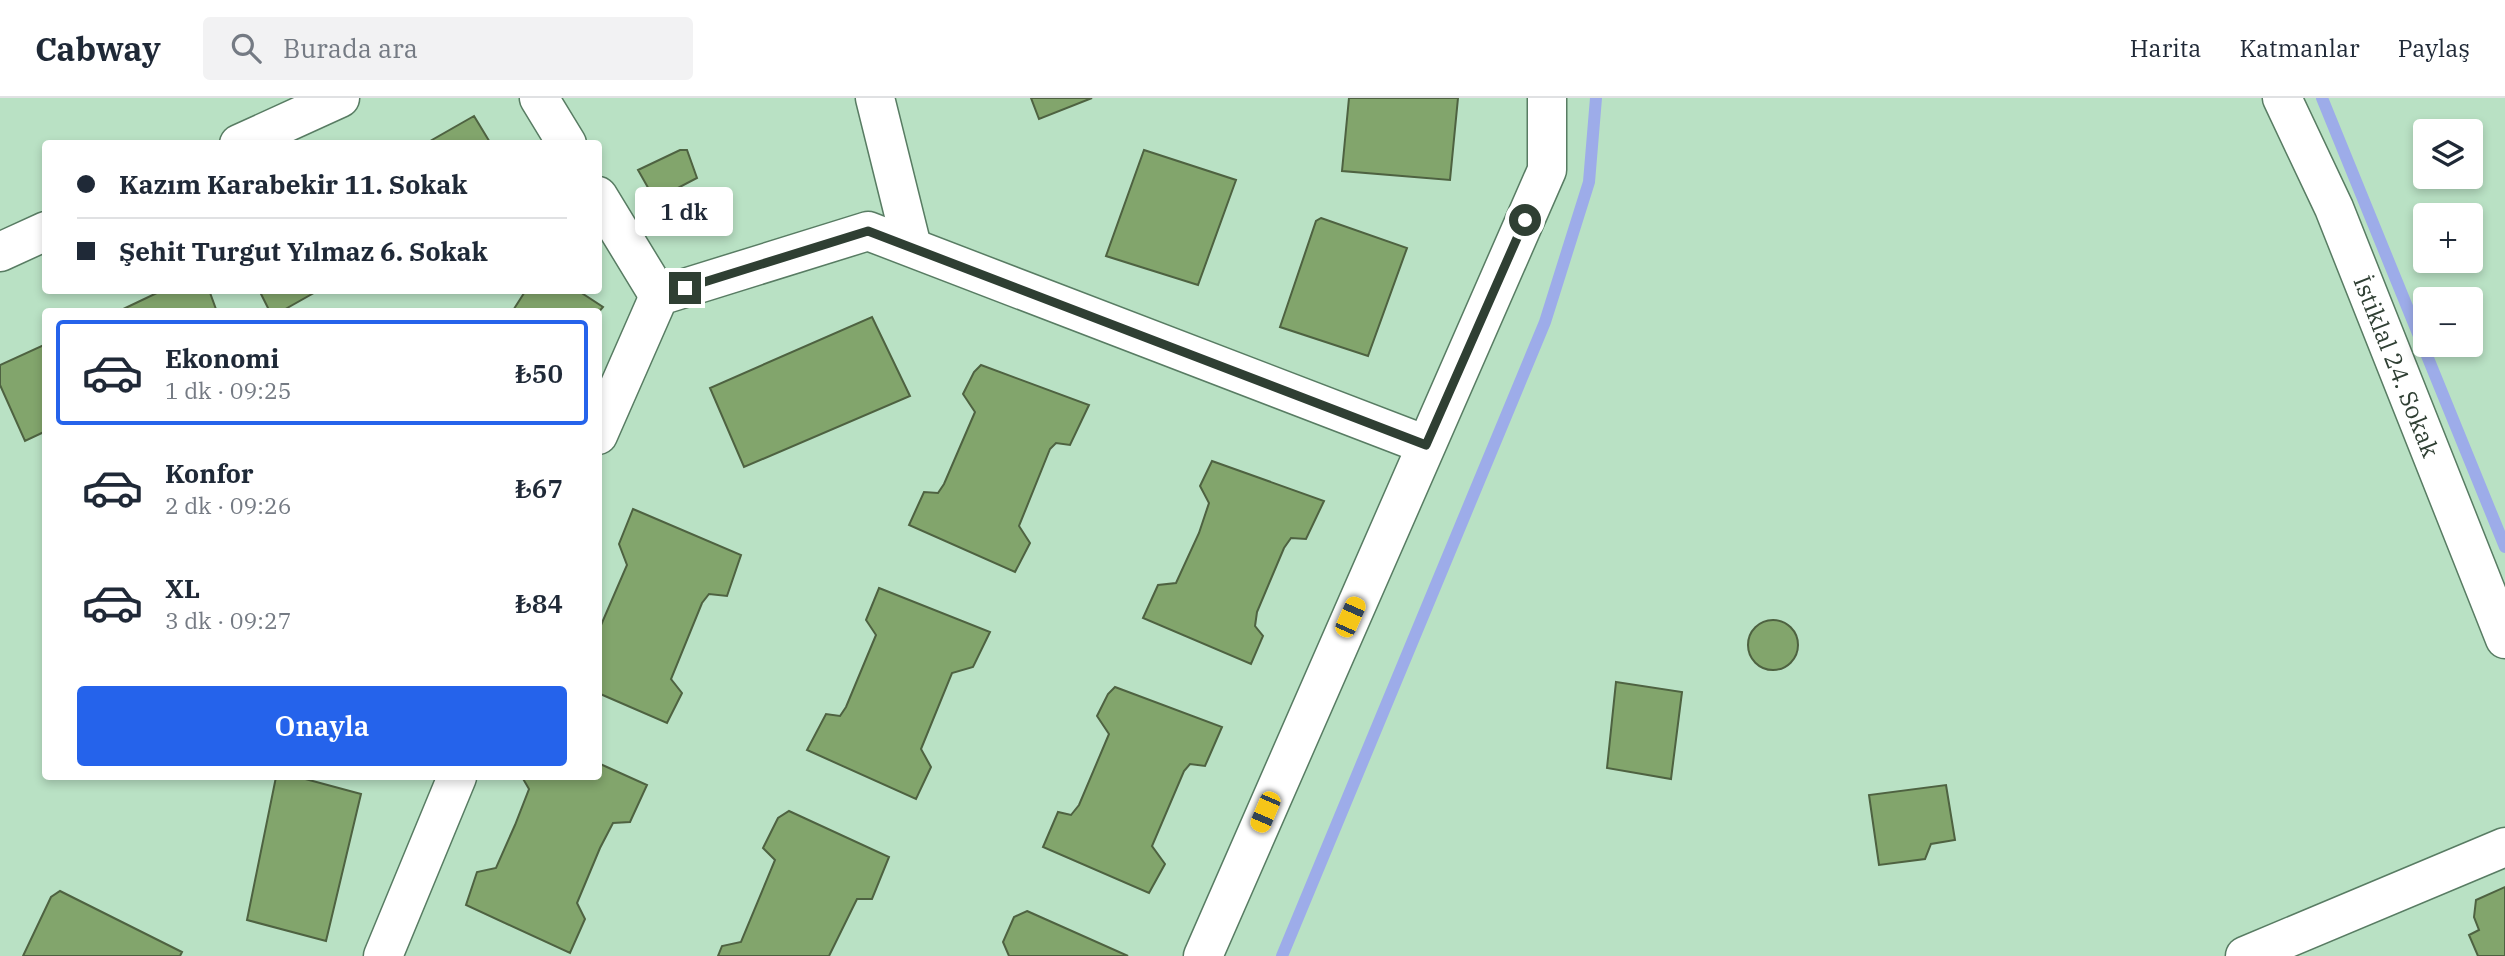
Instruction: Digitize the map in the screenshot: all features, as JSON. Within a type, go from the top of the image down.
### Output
[{"type":"street","points":[[248,140],[340,98]]},
{"type":"street","points":[[539,98],[565,140]]},
{"type":"street","points":[[875,98],[912,247]]},
{"type":"street","points":[[1203,956],[1547,170],[1547,98]]},
{"type":"street","name":"İstiklal 24. Sokak","points":[[2282,98],[2334,208],[2503,632]]},
{"type":"street","points":[[602,203],[659,296]]},
{"type":"street","points":[[602,426],[659,296],[868,231],[1426,445]]},
{"type":"street","points":[[0,251],[42,233]]},
{"type":"street","points":[[383,956],[456,780]]},
{"type":"street","points":[[2245,956],[2505,848]]},
{"type":"building","points":[[1031,98],[1092,98],[1039,119]]},
{"type":"building","points":[[1349,98],[1458,98],[1450,180],[1342,171]]},
{"type":"building","points":[[474,116],[489,140],[432,140]]},
{"type":"building","points":[[680,150],[687,150],[697,178],[655,200],[638,170]]},
{"type":"building","points":[[1144,150],[1236,180],[1198,285],[1106,256]]},
{"type":"building","points":[[1321,218],[1407,248],[1368,356],[1280,327],[1316,221]]},
{"type":"building","points":[[155,294],[210,294],[216,308],[125,308]]},
{"type":"building","points":[[261,294],[312,294],[287,308],[268,308]]},
{"type":"building","points":[[523,294],[583,294],[603,307],[602,308],[515,308]]},
{"type":"building","points":[[872,317],[910,396],[744,467],[710,388]]},
{"type":"building","points":[[42,346],[42,433],[25,441],[0,385],[0,365]]},
{"type":"building","points":[[981,365],[1089,405],[1070,445],[1056,443],[1050,449],[1019,526],[1030,543],[1015,572],[909,525],[924,492],[938,493],[944,484],[975,412],[963,394],[974,372]]},
{"type":"building","points":[[1212,461],[1324,501],[1306,539],[1291,538],[1284,548],[1257,612],[1255,626],[1263,636],[1251,664],[1143,618],[1158,585],[1176,583],[1199,533],[1209,503],[1200,486]]},
{"type":"building","points":[[633,509],[741,555],[727,596],[709,594],[702,603],[671,679],[682,693],[667,723],[602,695],[602,623],[627,565],[619,544]]},
{"type":"building","points":[[879,588],[990,632],[973,667],[952,673],[921,749],[931,767],[916,799],[807,750],[826,714],[840,716],[846,707],[876,635],[866,620]]},
{"type":"building","points":[[1773,620],[1791,627],[1798,645],[1791,663],[1773,670],[1755,663],[1748,645],[1755,627]]},
{"type":"building","points":[[1616,682],[1682,692],[1671,779],[1607,768]]},
{"type":"building","points":[[1115,687],[1222,727],[1205,766],[1190,764],[1184,771],[1152,846],[1165,864],[1149,893],[1043,847],[1058,812],[1071,815],[1079,805],[1109,734],[1097,716],[1108,694]]},
{"type":"building","points":[[602,765],[647,785],[630,822],[613,823],[600,848],[577,903],[585,919],[570,953],[466,905],[477,872],[496,868],[529,789],[524,780],[602,780]]},
{"type":"building","points":[[275,780],[309,780],[361,794],[326,941],[247,920]]},
{"type":"building","points":[[1946,785],[1955,840],[1931,844],[1925,859],[1879,865],[1869,795]]},
{"type":"building","points":[[789,811],[889,857],[872,899],[857,899],[829,956],[718,956],[722,946],[741,942],[775,860],[763,848],[778,818]]},
{"type":"building","points":[[2505,887],[2505,956],[2478,956],[2469,935],[2479,930],[2474,917],[2476,900]]},
{"type":"building","points":[[60,891],[182,952],[180,956],[23,956],[51,897]]},
{"type":"building","points":[[1027,911],[1128,956],[1009,956],[1003,942],[1014,917]]},
{"type":"waterway","points":[[1282,956],[1545,322],[1589,182],[1596,98]]},
{"type":"waterway","points":[[2322,98],[2505,547]]},
{"type":"route","points":[[685,288],[868,231],[1426,445],[1525,220]]}]
